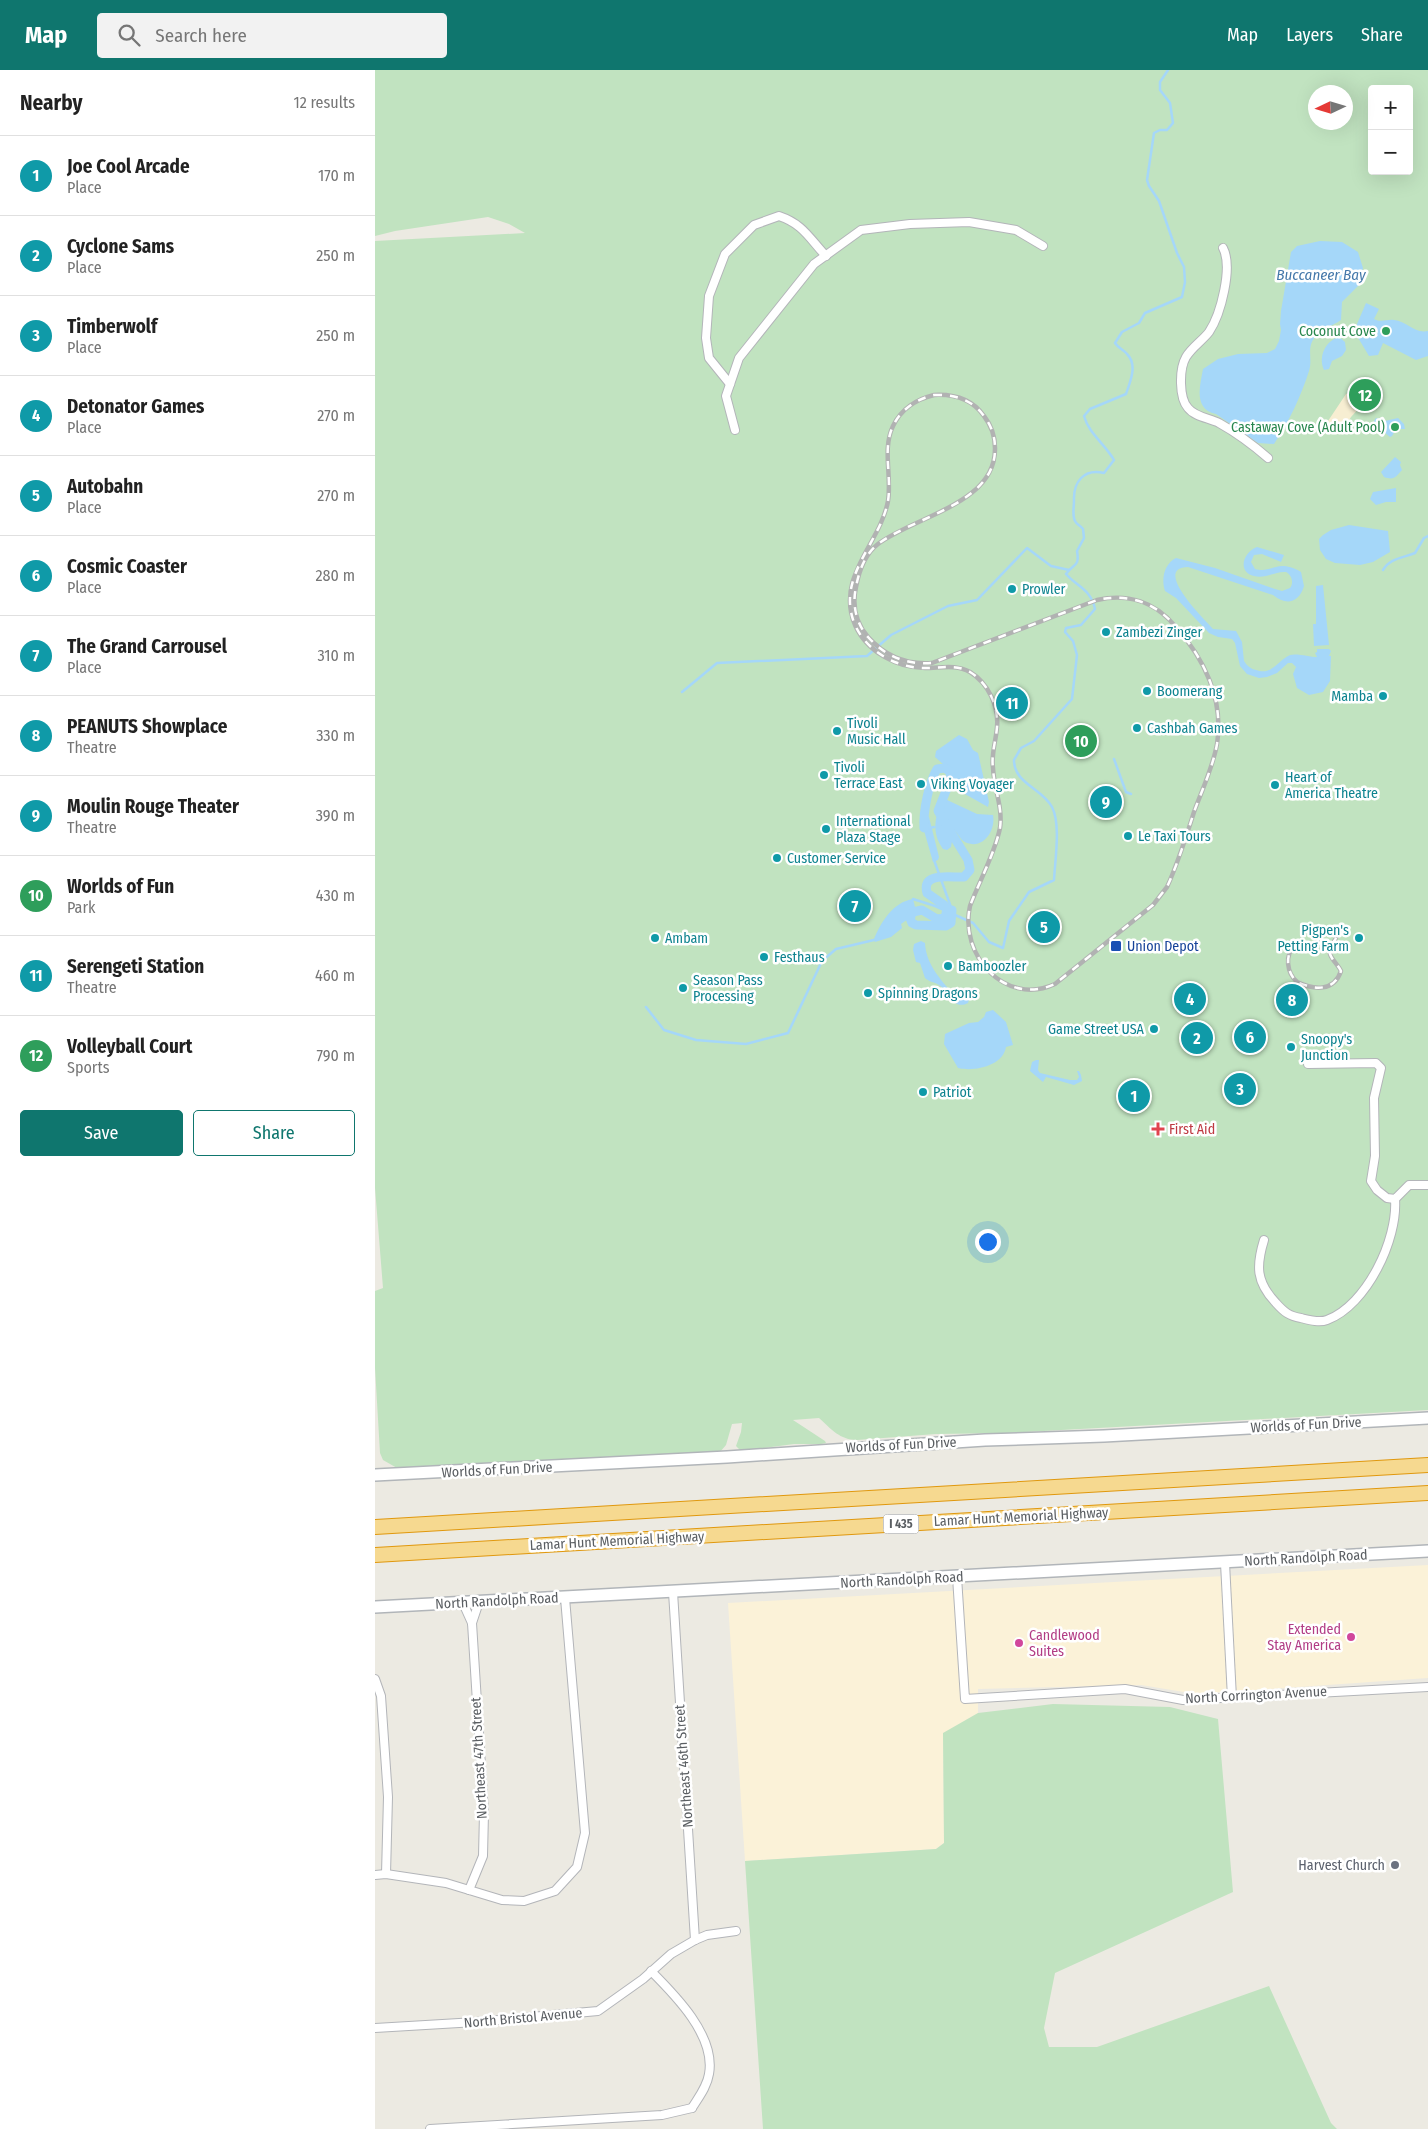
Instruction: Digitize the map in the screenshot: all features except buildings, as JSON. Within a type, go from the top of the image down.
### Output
[{"type":"highway","name":"Lamar Hunt Memorial Highway","points":[[375,1527],[1428,1465]]},
{"type":"highway","name":"Lamar Hunt Memorial Highway","points":[[375,1555],[1428,1493]]},
{"type":"main road","name":"Worlds of Fun Drive","points":[[375,1475],[1428,1418]]},
{"type":"main road","name":"North Randolph Road","points":[[375,1607],[1428,1552]]},
{"type":"street","points":[[730,384],[709,358],[706,338],[709,296],[725,254],[755,225],[779,216],[792,220],[804,229],[811,240],[826,256]]},
{"type":"street","points":[[735,430],[726,396],[739,358],[814,264],[861,230],[910,224],[969,222],[1016,230],[1043,246]]},
{"type":"street","points":[[1223,248],[1227,256],[1227,272],[1217,316],[1209,331],[1186,357],[1182,374],[1183,398],[1189,410],[1233,431],[1268,458]]},
{"type":"street","points":[[1308,1064],[1376,1063],[1381,1068],[1374,1098],[1375,1156],[1371,1180],[1377,1190],[1387,1198],[1395,1199]]},
{"type":"street","points":[[1264,1240],[1259,1266],[1261,1281],[1266,1293],[1290,1316],[1313,1321],[1326,1320],[1339,1313],[1361,1294],[1372,1280],[1383,1257],[1392,1230],[1395,1199],[1409,1185],[1428,1185]]},
{"type":"street","points":[[1225,1563],[1232,1698]]},
{"type":"street","name":"North Corrington Avenue","points":[[957,1577],[965,1699],[1125,1689],[1183,1700],[1428,1687]]},
{"type":"street","name":"Northeast 46th Street","points":[[673,1592],[695,1940]]},
{"type":"street","points":[[375,1875],[386,1874],[446,1883],[502,1900],[524,1901],[555,1891],[577,1867],[585,1833],[565,1598]]},
{"type":"street","name":"Northeast 47th Street","points":[[472,1623],[479,1602]]},
{"type":"street","name":"Northeast 47th Street","points":[[463,1603],[472,1623],[483,1813],[483,1856],[469,1890]]},
{"type":"street","points":[[375,1679],[381,1696],[388,1797],[386,1874]]},
{"type":"street","name":"North Bristol Avenue","points":[[375,2028],[476,2022],[598,2011],[643,1979],[671,1954],[695,1940],[707,1935],[736,1931]]},
{"type":"street","points":[[430,2129],[662,2115],[694,2111],[706,2084],[710,2062],[707,2049],[694,2022],[674,1994],[651,1971]]},
{"type":"shaded area","points":[[1428,1565],[1428,1678],[1196,1694],[1141,1685],[978,1689],[978,1713],[943,1734],[944,1843],[936,1849],[745,1861],[728,1603]]},
{"type":"green space","points":[[375,70],[1428,70],[1428,1410],[1009,1433],[936,1434],[857,1440],[841,1436],[819,1418],[793,1420],[826,1443],[821,1444],[794,1444],[741,1451],[736,1446],[742,1423],[732,1424],[726,1445],[720,1452],[397,1468],[383,1460],[380,1453],[375,1368],[375,1291],[383,1288],[375,1188],[375,241],[525,233],[509,224],[488,217],[395,231],[375,236]]},
{"type":"green space","points":[[1053,1704],[1170,1707],[1218,1719],[1233,1892],[1055,1973],[1044,2028],[1049,2047],[1097,2047],[1269,1986],[1331,2123],[1337,2129],[763,2129],[745,1861],[936,1849],[944,1843],[943,1733],[978,1713]]},
{"type":"sand","points":[[1376,381],[1383,397],[1362,405],[1351,417],[1341,433],[1327,434],[1326,424],[1346,394]]},
{"type":"water","name":"Buccaneer Bay","points":[[1320,241],[1342,242],[1358,252],[1363,268],[1359,285],[1342,302],[1341,320],[1321,332],[1312,341],[1310,367],[1306,380],[1285,427],[1274,444],[1258,443],[1204,407],[1200,396],[1203,369],[1218,359],[1238,354],[1267,353],[1275,349],[1281,330],[1281,311],[1291,252],[1297,246]]},
{"type":"water","name":"Coconut Cove","points":[[1366,303],[1379,309],[1374,319],[1379,321],[1399,321],[1419,331],[1428,331],[1428,356],[1416,360],[1383,343],[1378,355],[1369,356],[1354,331]]},
{"type":"water","points":[[1339,337],[1345,342],[1346,350],[1342,356],[1332,361],[1329,369],[1324,370],[1322,355],[1324,350],[1330,342]]},
{"type":"water","name":"Castaway Cove (Adult Pool)","points":[[1376,418],[1385,421],[1398,418],[1404,424],[1405,429],[1396,429],[1390,437],[1384,432],[1386,429],[1384,426],[1375,425],[1374,421]]},
{"type":"water","points":[[1395,457],[1401,462],[1402,470],[1393,478],[1384,477],[1381,472]]},
{"type":"water","points":[[1396,488],[1396,502],[1376,505],[1370,499],[1373,492]]},
{"type":"water","points":[[1349,525],[1388,531],[1390,552],[1373,562],[1360,565],[1335,563],[1326,559],[1320,550],[1319,539],[1331,530]]},
{"type":"water","points":[[1257,547],[1284,555],[1281,562],[1262,554],[1254,555],[1251,562],[1255,569],[1266,570],[1286,566],[1301,572],[1304,586],[1299,596],[1291,601],[1283,601],[1273,595],[1188,567],[1178,570],[1175,576],[1178,585],[1192,606],[1213,629],[1236,631],[1242,642],[1244,661],[1252,669],[1266,671],[1275,667],[1290,655],[1317,657],[1315,653],[1317,649],[1329,649],[1331,651],[1329,656],[1331,656],[1330,681],[1323,692],[1309,695],[1297,688],[1293,674],[1296,667],[1292,663],[1288,663],[1277,673],[1267,677],[1259,678],[1247,674],[1240,666],[1235,643],[1232,639],[1218,637],[1209,633],[1176,598],[1165,591],[1163,582],[1166,568],[1176,558],[1215,568],[1282,591],[1290,588],[1292,579],[1286,572],[1258,577],[1249,574],[1245,570],[1245,557]]},
{"type":"water","points":[[1323,585],[1329,645],[1314,646],[1313,624],[1316,624],[1316,586]]},
{"type":"water","points":[[959,735],[967,739],[973,750],[978,753],[989,802],[988,807],[956,789],[951,771],[935,757],[936,751]]},
{"type":"water","points":[[945,799],[977,814],[993,815],[993,827],[983,841],[973,844],[967,843],[955,831],[951,831],[949,835],[952,841],[951,847],[947,850],[943,849],[937,837],[935,825],[942,801]]},
{"type":"water","points":[[924,816],[929,817],[939,857],[938,860],[933,862],[923,827]]},
{"type":"water","points":[[913,899],[915,907],[912,922],[910,923],[908,919],[901,924],[902,928],[891,937],[875,942],[874,939],[884,920],[894,908]]},
{"type":"water","points":[[921,941],[925,943],[933,969],[951,992],[964,992],[968,994],[970,996],[968,1003],[963,1005],[955,1002],[943,988],[925,978],[920,963],[916,962],[913,950],[914,944]]},
{"type":"water","points":[[993,1010],[1006,1022],[1013,1045],[1006,1047],[1004,1054],[999,1059],[987,1066],[972,1069],[958,1068],[944,1044],[945,1034],[969,1023],[978,1022],[984,1017],[986,1012]]},
{"type":"water","points":[[1039,1060],[1038,1070],[1040,1073],[1077,1080],[1079,1077],[1077,1071],[1079,1071],[1082,1081],[1074,1085],[1046,1077],[1043,1082],[1030,1071],[1032,1062]]},
{"type":"waterway","points":[[913,899],[935,906],[973,923],[989,942],[1003,948],[1009,921],[1029,892],[1054,880],[1057,842],[1055,814],[1042,795],[1019,775],[1015,768],[1014,760],[1021,748],[1034,741],[1072,699],[1077,655],[1073,641],[1065,632],[1066,628],[1081,625],[1095,609],[1087,592],[1066,574],[1077,563],[1077,551],[1084,538],[1083,529],[1074,519],[1074,494],[1081,478],[1091,473],[1104,473],[1114,460],[1093,434],[1084,416],[1090,409],[1126,394],[1133,368],[1126,352],[1115,343],[1122,332],[1139,323],[1145,313],[1182,297],[1185,282],[1184,267],[1177,253],[1159,201],[1147,180],[1154,133],[1160,130],[1167,130],[1173,123],[1170,103],[1160,90],[1160,82],[1168,70]]},
{"type":"waterway","points":[[1383,570],[1389,563],[1415,553],[1424,538],[1428,536]]},
{"type":"waterway","points":[[682,692],[717,663],[867,656],[891,635],[948,606],[977,600],[1027,548],[1051,566],[1069,570]]},
{"type":"waterway","points":[[1114,759],[1126,792],[1131,794]]},
{"type":"waterway","points":[[924,828],[931,781],[937,769],[945,768],[950,772],[951,778],[938,811],[968,860],[970,870],[964,877],[939,877],[929,881],[926,886],[927,893],[947,909],[945,918],[937,919],[922,910],[913,912],[910,918],[912,923],[916,925],[946,926],[951,923],[952,910]]},
{"type":"waterway","points":[[930,828],[934,827]]},
{"type":"waterway","points":[[934,860],[952,910]]},
{"type":"waterway","points":[[646,1007],[664,1030],[696,1040],[746,1044],[788,1033],[822,961],[836,949],[874,940]]},
{"type":"railway","points":[[934,395],[948,395],[962,399],[974,405],[984,416],[991,427],[994,439],[995,448],[992,467],[982,483],[968,496],[894,534],[878,544],[869,553],[859,575],[855,600],[858,620],[868,637],[875,644],[897,658],[905,661],[932,663],[1097,600],[1119,598],[1140,601],[1150,605],[1167,618],[1195,652],[1210,680],[1217,711],[1217,744],[1213,761],[1167,887],[1153,905],[1055,984],[1037,989],[1019,988],[1003,982],[990,972],[979,958],[972,942],[968,924],[970,906],[998,838],[1001,820],[993,763],[997,719],[991,696],[982,682],[965,670],[954,667],[914,667],[894,662],[884,657],[860,635],[850,608],[851,591],[855,576],[877,532],[888,501],[888,444],[893,426],[900,415],[910,406],[934,395]]},
{"type":"railway","points":[[1330,927],[1338,931],[1330,951],[1331,956],[1341,971],[1338,978],[1328,986],[1317,988],[1297,982],[1289,969],[1289,954],[1295,945],[1316,944],[1324,930],[1330,927]]},
{"type":"place","name":"Coconut Cove","points":[[1386,331]]},
{"type":"place","name":"Volleyball Court","points":[[1365,395]]},
{"type":"place","name":"Castaway Cove (Adult Pool)","points":[[1395,427]]},
{"type":"place","name":"Prowler","points":[[1012,589]]},
{"type":"place","name":"Zambezi Zinger","points":[[1106,632]]},
{"type":"place","name":"Boomerang","points":[[1147,691]]},
{"type":"place","name":"Mamba","points":[[1383,696]]},
{"type":"place","name":"Serengeti Station","points":[[1012,703]]},
{"type":"place","name":"Cashbah Games","points":[[1137,728]]},
{"type":"place","name":"Tivoli Music Hall","points":[[837,731]]},
{"type":"place","name":"Worlds of Fun","points":[[1081,741]]},
{"type":"place","name":"Tivoli Terrace East","points":[[824,775]]},
{"type":"place","name":"Viking Voyager","points":[[921,784]]},
{"type":"place","name":"Heart of America Theatre","points":[[1275,785]]},
{"type":"place","name":"Moulin Rouge Theater","points":[[1106,802]]},
{"type":"place","name":"International Plaza Stage","points":[[826,829]]},
{"type":"place","name":"Le Taxi Tours","points":[[1128,836]]},
{"type":"place","name":"Customer Service","points":[[777,858]]},
{"type":"place","name":"The Grand Carrousel","points":[[855,906]]},
{"type":"place","name":"Autobahn","points":[[1044,927]]},
{"type":"place","name":"Ambam","points":[[655,938]]},
{"type":"place","name":"Pigpen's Petting Farm","points":[[1359,938]]},
{"type":"place","name":"Union Depot","points":[[1116,946]]},
{"type":"place","name":"Festhaus","points":[[764,957]]},
{"type":"place","name":"Bamboozler","points":[[948,966]]},
{"type":"place","name":"Season Pass Processing","points":[[683,988]]},
{"type":"place","name":"Spinning Dragons","points":[[868,993]]},
{"type":"place","name":"Detonator Games","points":[[1190,999]]},
{"type":"place","name":"PEANUTS Showplace","points":[[1292,1000]]},
{"type":"place","name":"Game Street USA","points":[[1154,1029]]},
{"type":"place","name":"Cosmic Coaster","points":[[1250,1037]]},
{"type":"place","name":"Cyclone Sams","points":[[1197,1038]]},
{"type":"place","name":"Snoopy's Junction","points":[[1291,1047]]},
{"type":"place","name":"Timberwolf","points":[[1240,1089]]},
{"type":"place","name":"Patriot","points":[[923,1092]]},
{"type":"place","name":"Joe Cool Arcade","points":[[1134,1096]]},
{"type":"place","name":"First Aid","points":[[1158,1129]]},
{"type":"place","name":"Extended Stay America","points":[[1351,1637]]},
{"type":"place","name":"Candlewood Suites","points":[[1019,1643]]},
{"type":"place","name":"Harvest Church","points":[[1395,1865]]}]
